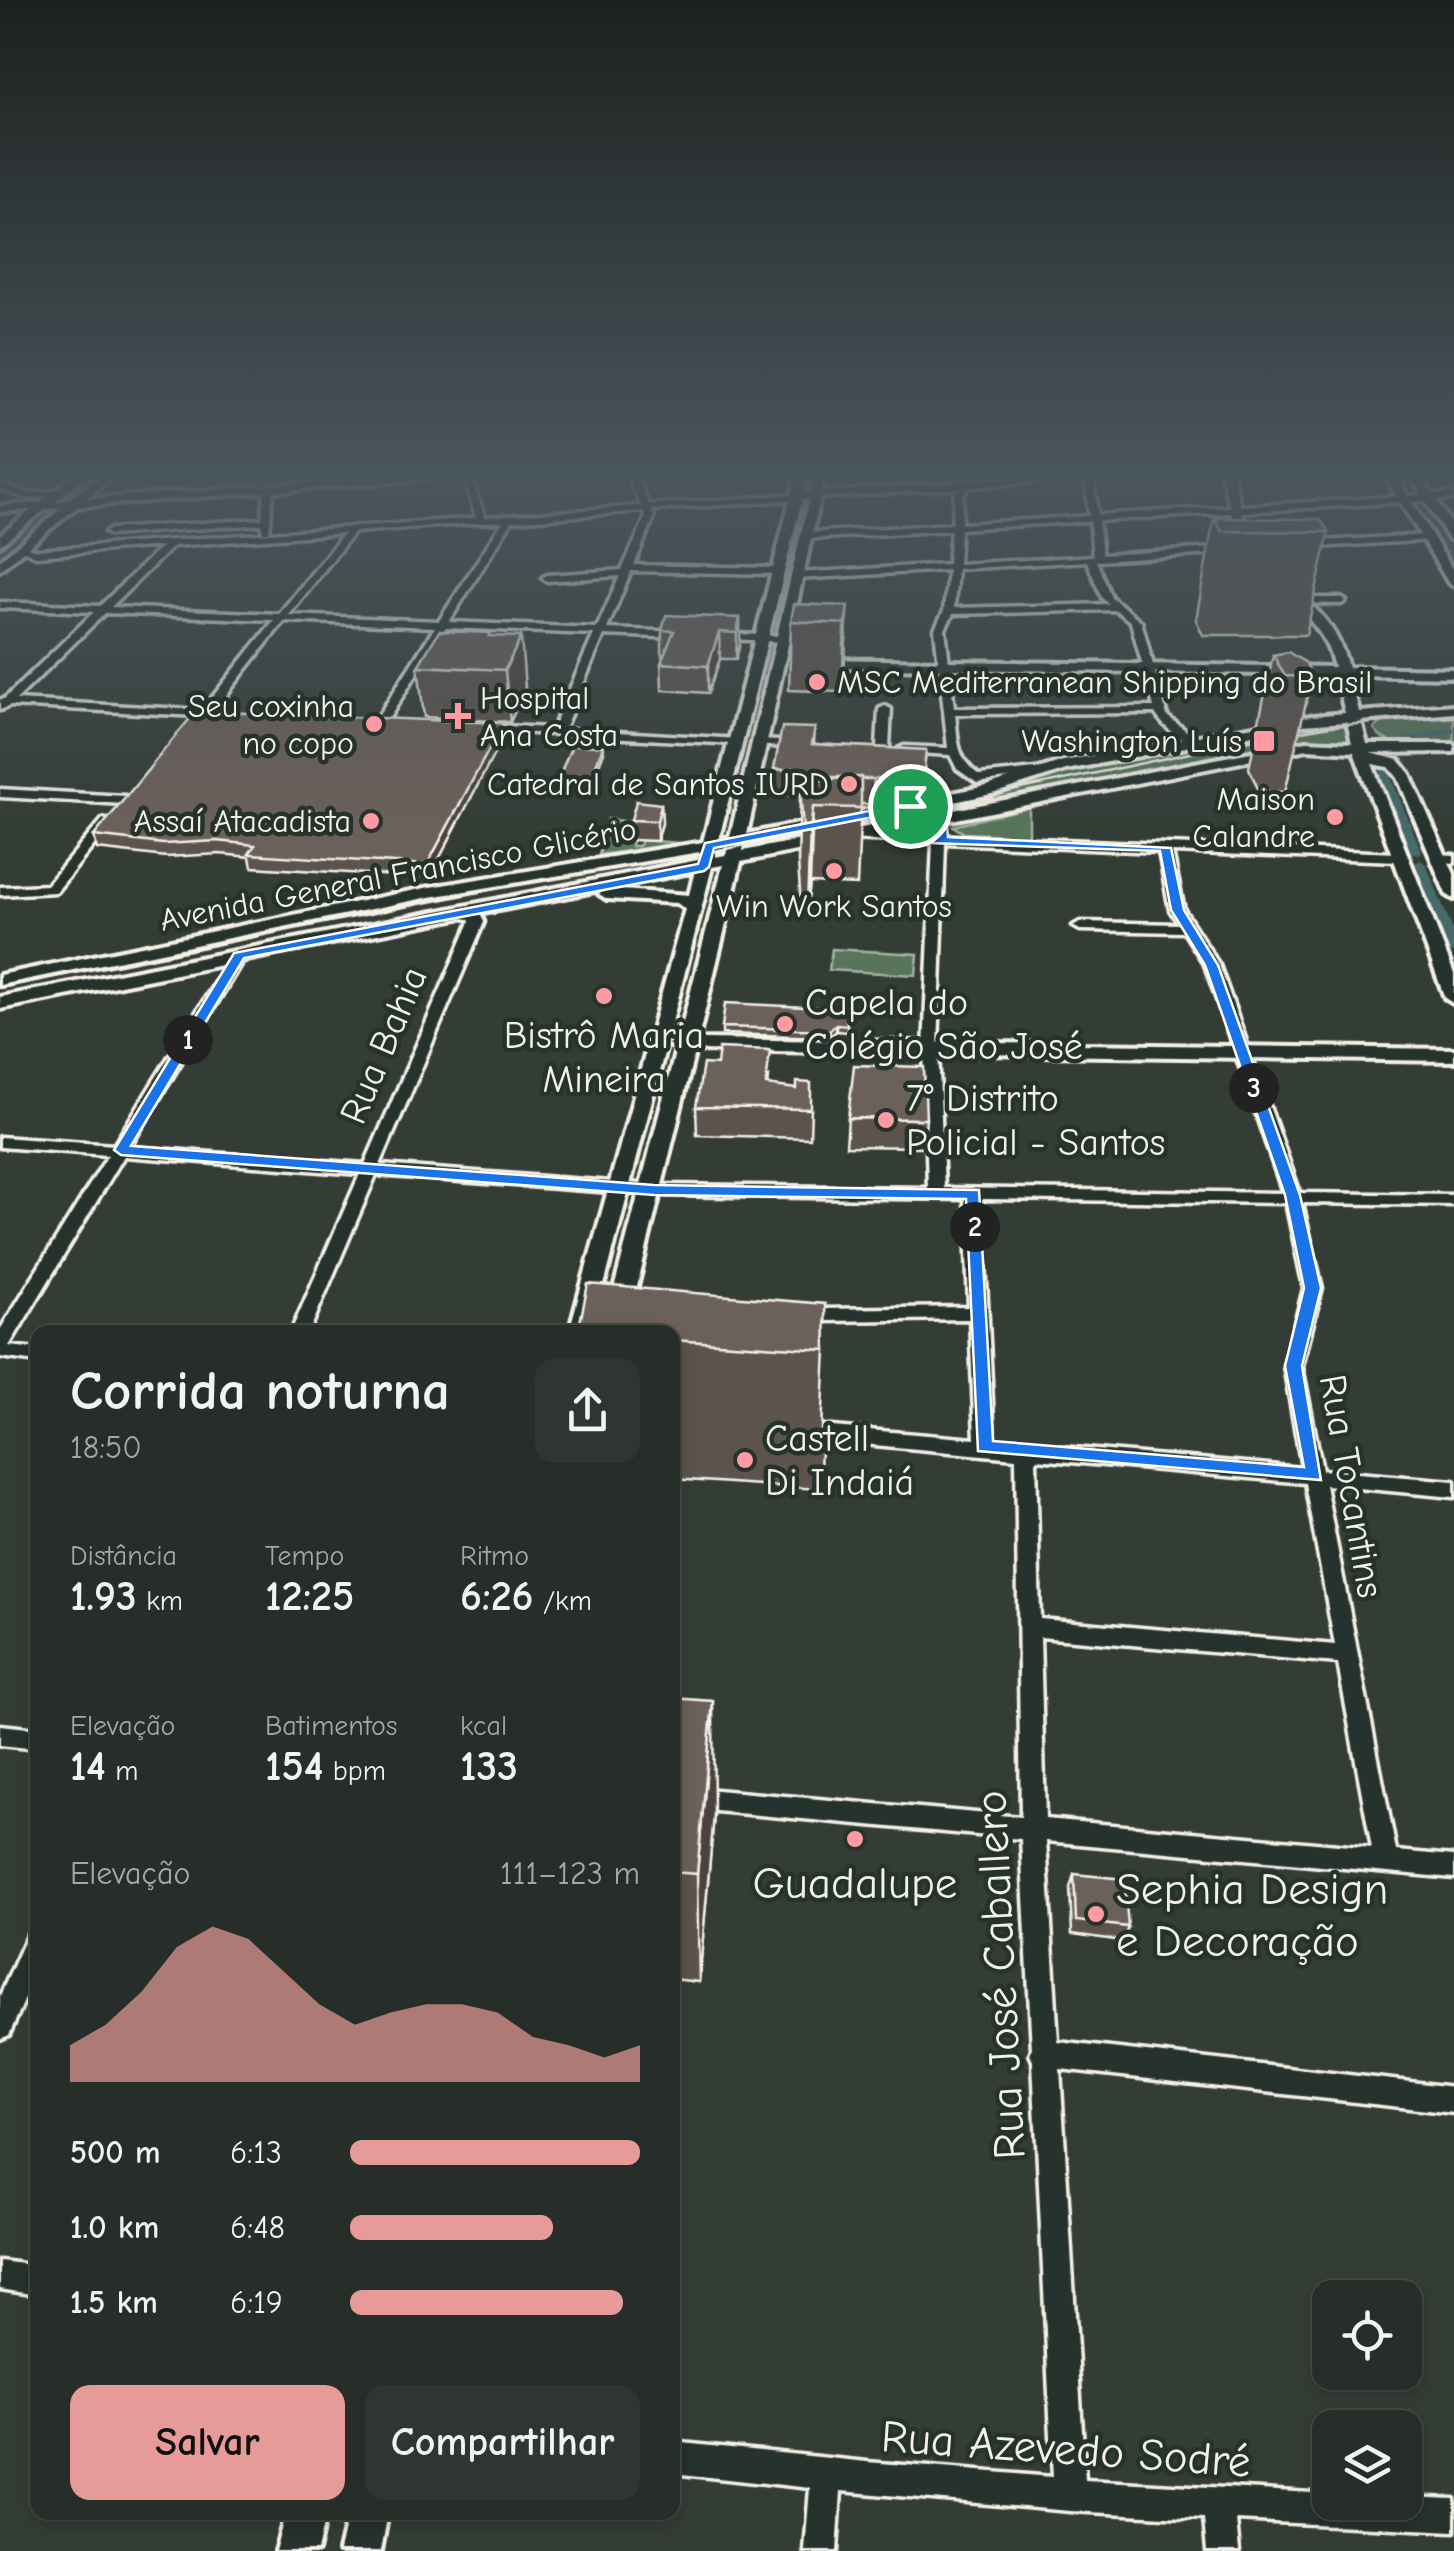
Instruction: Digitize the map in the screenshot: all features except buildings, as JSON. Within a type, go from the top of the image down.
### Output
[{"type":"main road","points":[[615,1325],[658,1044],[773,593]]},
{"type":"main road","points":[[583,1325],[638,1188],[688,1044],[758,743],[782,663],[793,593]]},
{"type":"main road","points":[[1287,593],[1332,636],[1363,751],[1454,998]]},
{"type":"main road","points":[[756,663],[782,663]]},
{"type":"main road","points":[[807,663],[1454,673]]},
{"type":"main road","name":"Avenida General Francisco Glicério","points":[[0,980],[430,892],[709,846],[738,832],[784,831],[910,806],[999,788],[1050,768],[1306,720],[1352,713],[1382,717],[1454,709]]},
{"type":"main road","points":[[1382,717],[1369,725],[1382,741],[1408,747],[1454,748]]},
{"type":"main road","points":[[736,741],[753,746],[754,764]]},
{"type":"main road","name":"Avenida General Francisco Glicério","points":[[0,1002],[732,862],[1317,744],[1363,751],[1454,748]]},
{"type":"main road","points":[[1363,751],[1416,772],[1454,756]]},
{"type":"main road","points":[[1416,772],[1454,894]]},
{"type":"main road","points":[[910,806],[936,820]]},
{"type":"main road","points":[[726,890],[794,848]]},
{"type":"main road","points":[[1401,857],[1440,858]]},
{"type":"main road","points":[[584,890],[682,898],[694,908]]},
{"type":"main road","points":[[210,940],[222,942],[239,956]]},
{"type":"main road","points":[[658,1044],[1454,1055]]},
{"type":"main road","points":[[296,2551],[304,2520]]},
{"type":"main road","points":[[360,2551],[366,2520]]},
{"type":"street","points":[[2,705],[119,593]]},
{"type":"street","points":[[184,728],[300,593]]},
{"type":"street","points":[[380,722],[462,593]]},
{"type":"street","points":[[557,732],[617,593]]},
{"type":"street","points":[[950,593],[949,611],[940,629],[954,752],[961,766],[977,779],[1050,768]]},
{"type":"street","points":[[1104,593],[1136,622],[1159,710],[1194,741]]},
{"type":"street","points":[[1298,602],[1341,601]]},
{"type":"street","points":[[0,604],[690,635]]},
{"type":"street","points":[[949,611],[1117,608]]},
{"type":"street","points":[[708,636],[783,639]]},
{"type":"street","points":[[2,705],[224,714]]},
{"type":"street","points":[[883,748],[885,709]]},
{"type":"street","points":[[949,711],[1159,710]]},
{"type":"street","points":[[361,722],[400,724]]},
{"type":"street","points":[[459,727],[736,741]]},
{"type":"street","points":[[758,743],[812,745]]},
{"type":"street","points":[[865,748],[954,752]]},
{"type":"street","points":[[0,891],[44,892],[55,886],[137,785]]},
{"type":"street","points":[[0,793],[126,800]]},
{"type":"street","points":[[934,840],[944,835],[936,820]]},
{"type":"street","points":[[854,836],[1401,857]]},
{"type":"street","points":[[934,840],[931,1049],[936,1194]]},
{"type":"street","name":"Rua Tocantins","points":[[1165,848],[1178,910],[1212,965],[1292,1195],[1312,1288],[1293,1366],[1386,1861]]},
{"type":"street","name":"Rua Bahia","points":[[303,1325],[477,922],[475,916],[456,913]]},
{"type":"street","points":[[1080,926],[1188,928]]},
{"type":"street","points":[[30,1354],[0,1348],[239,956]]},
{"type":"street","points":[[0,1142],[638,1188],[1454,1200]]},
{"type":"street","points":[[973,1194],[985,1447]]},
{"type":"street","points":[[797,1344],[799,1327],[821,1315],[980,1313]]},
{"type":"street","points":[[782,1424],[985,1447],[1454,1488]]},
{"type":"street","name":"Rua José Caballero","points":[[1026,1450],[1033,1831],[1070,2495]]},
{"type":"street","points":[[1030,1628],[1347,1655]]},
{"type":"street","points":[[0,1735],[30,1738]]},
{"type":"street","points":[[680,1797],[1454,1867]]},
{"type":"street","points":[[0,2026],[30,1957]]},
{"type":"street","points":[[1043,2054],[1454,2100]]},
{"type":"street","points":[[0,2275],[30,2280]]},
{"type":"street","name":"Rua Azevedo Sodré","points":[[680,2457],[827,2476],[1070,2495],[1219,2506],[1454,2515]]},
{"type":"street","points":[[821,2551],[827,2476]]},
{"type":"street","points":[[1219,2506],[1223,2551]]},
{"type":"green space","points":[[1454,712],[1454,743],[1399,744],[1374,729],[1384,720]]},
{"type":"green space","points":[[1344,720],[1352,743],[1299,743],[940,814],[933,806],[1000,792],[1056,772]]},
{"type":"green space","points":[[1029,807],[1029,836],[964,833],[953,826]]},
{"type":"green space","points":[[608,819],[636,823],[631,846],[639,846],[641,840],[680,843],[599,855]]},
{"type":"green space","points":[[832,949],[918,954],[916,975],[829,970]]},
{"type":"waterway","points":[[1404,740],[1454,730]]},
{"type":"waterway","points":[[1380,766],[1416,852]]},
{"type":"waterway","points":[[1420,864],[1454,950]]},
{"type":"tram line","points":[[0,988],[539,880],[675,859],[923,810],[1260,738],[1331,726],[1454,717]]},
{"type":"place","name":"MSC Mediterranean Shipping do Brasil","points":[[817,682]]},
{"type":"place","name":"Hospital Ana Costa","points":[[458,716]]},
{"type":"place","name":"Seu coxinha no copo","points":[[374,724]]},
{"type":"place","name":"Washington Luís","points":[[1264,741]]},
{"type":"place","name":"Catedral de Santos IURD","points":[[849,784]]},
{"type":"place","name":"Maison Calandre","points":[[1335,817]]},
{"type":"place","name":"Assaí Atacadista","points":[[371,821]]},
{"type":"place","name":"Win Work Santos","points":[[834,871]]},
{"type":"place","name":"Bistrô Maria Mineira","points":[[604,996]]},
{"type":"place","name":"Capela do Colégio São José","points":[[785,1024]]},
{"type":"place","name":"7° Distrito Policial - Santos","points":[[886,1120]]},
{"type":"place","name":"Castell Di Indaiá","points":[[745,1460]]},
{"type":"place","name":"Guadalupe","points":[[855,1839]]},
{"type":"place","name":"Sephia Design e Decoração","points":[[1096,1914]]},
{"type":"route","points":[[910,806],[923,810],[943,829],[942,836],[928,840],[1165,848],[1178,910],[1212,965],[1292,1195],[1312,1288],[1293,1366],[1314,1475],[985,1447],[973,1194],[654,1190],[121,1150],[239,956],[704,867],[709,846],[910,806]]}]
